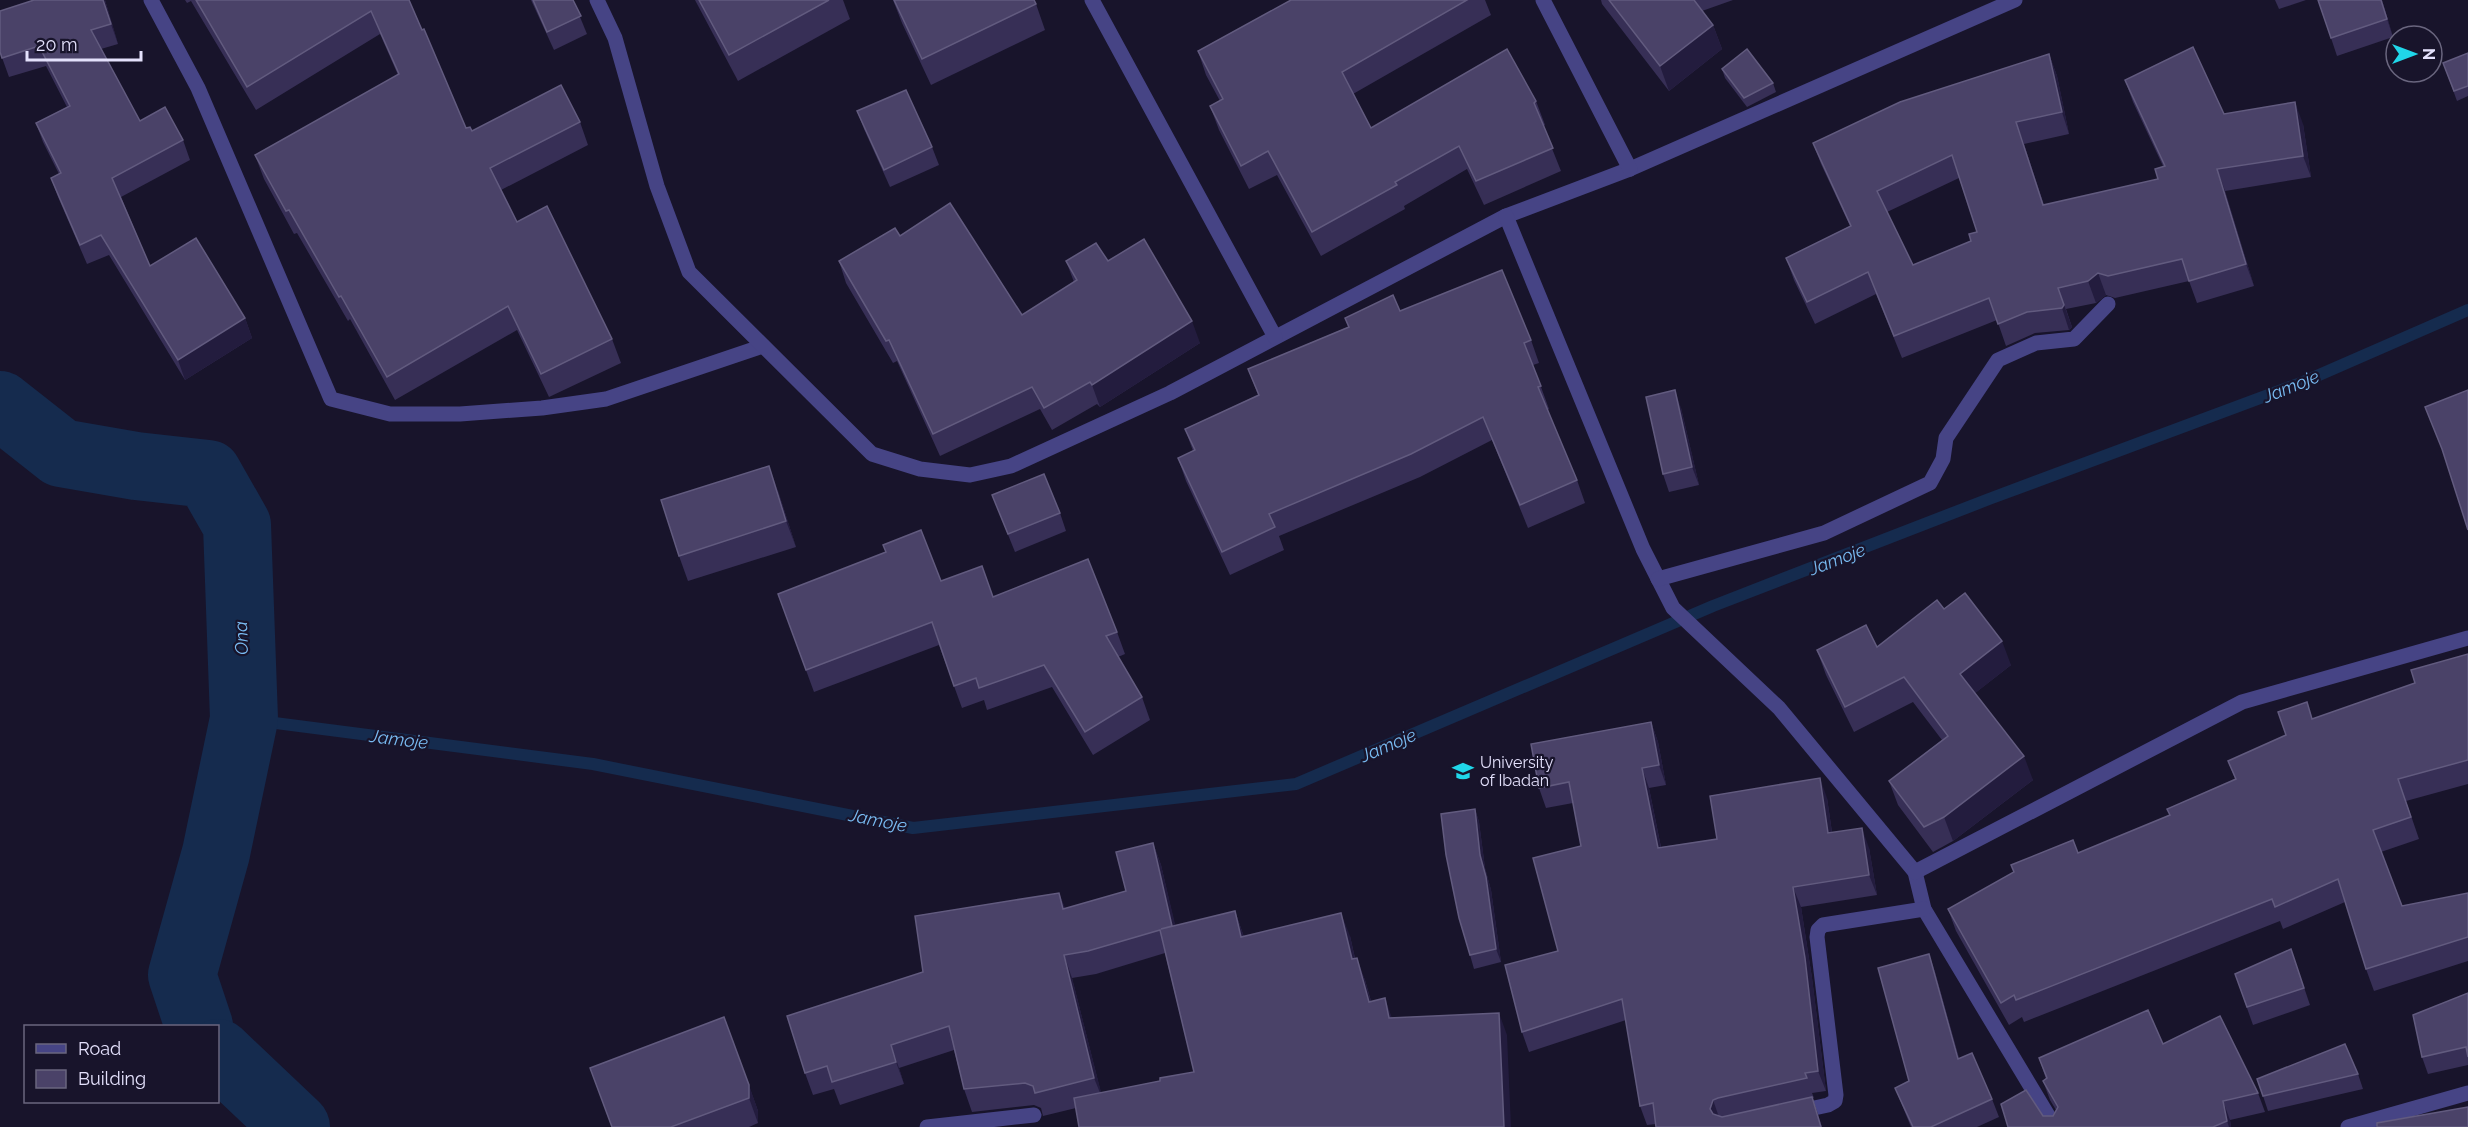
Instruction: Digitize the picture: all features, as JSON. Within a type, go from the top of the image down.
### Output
[{"type":"street","points":[[152,0],[198,88],[331,399],[390,414],[460,414],[542,408],[606,399],[763,346]]},
{"type":"street","points":[[597,0],[615,38],[657,186],[688,272],[872,454],[920,469],[970,475],[1011,466],[1170,393],[1506,216],[1630,169],[2015,0]]},
{"type":"street","points":[[1092,0],[1275,337]]},
{"type":"street","points":[[1543,0],[1630,169]]},
{"type":"street","points":[[1506,216],[1643,549],[1673,608],[1779,708],[1915,872],[1923,909],[2055,1127]]},
{"type":"street","points":[[1658,579],[1824,533],[1930,483],[1943,459],[1946,438],[1998,360],[2036,343],[2074,339],[2108,304]]},
{"type":"street","points":[[1915,872],[2242,702],[2468,638]]},
{"type":"street","points":[[1783,1115],[1828,1105],[1834,1101],[1836,1095],[1818,930],[1823,925],[1923,909]]},
{"type":"street","points":[[2348,1127],[2468,1093]]},
{"type":"street","points":[[927,1127],[1034,1115]]},
{"type":"building","points":[[34,0],[103,0],[111,24],[91,30],[140,121],[165,107],[183,140],[112,178],[150,266],[196,238],[245,318],[178,360],[101,235],[80,245],[51,178],[61,173],[36,123],[70,106],[39,46],[2,58],[0,11]]},
{"type":"building","points":[[196,0],[409,0],[422,30],[424,29],[466,128],[470,127],[472,131],[561,85],[580,122],[490,168],[517,222],[547,206],[612,339],[541,374],[508,306],[387,377],[289,210],[286,211],[255,155],[399,74],[371,11],[247,87]]},
{"type":"building","points":[[533,0],[573,0],[581,16],[547,32]]},
{"type":"building","points":[[699,0],[829,0],[729,55]]},
{"type":"building","points":[[894,0],[1034,0],[1036,4],[922,59]]},
{"type":"building","points":[[1291,0],[1467,0],[1342,72],[1371,128],[1507,49],[1536,101],[1534,103],[1553,148],[1476,181],[1459,146],[1395,182],[1397,185],[1312,232],[1268,151],[1241,166],[1210,106],[1223,99],[1198,51]]},
{"type":"building","points":[[1609,0],[1694,0],[1713,25],[1660,66]]},
{"type":"building","points":[[2318,0],[2381,0],[2387,19],[2331,38]]},
{"type":"building","points":[[2193,47],[2224,114],[2295,102],[2303,156],[2217,169],[2246,264],[2189,281],[2182,259],[2108,276],[2098,273],[2088,281],[2058,288],[2064,305],[2062,308],[2027,312],[1998,324],[1989,298],[1894,336],[1868,272],[1807,302],[1786,258],[1851,226],[1813,143],[1900,102],[2049,54],[2062,112],[2016,122],[2043,205],[2158,179],[2155,169],[2165,166],[2125,80]],"holes":[[[1952,155],[1977,232],[1969,234],[1971,241],[1913,265],[1877,191]]]},
{"type":"building","points":[[1747,49],[1773,83],[1744,98],[1722,69]]},
{"type":"building","points":[[2468,53],[2468,86],[2454,91],[2444,63]]},
{"type":"building","points":[[906,90],[932,147],[884,170],[857,111]]},
{"type":"building","points":[[950,203],[1022,315],[1077,280],[1066,261],[1096,243],[1108,261],[1144,239],[1192,321],[1092,385],[1090,382],[1044,408],[1032,387],[933,434],[889,340],[886,341],[839,261],[895,228],[900,236]]},
{"type":"building","points":[[1502,270],[1531,340],[1524,343],[1541,386],[1538,387],[1577,480],[1520,505],[1483,417],[1411,454],[1269,514],[1275,527],[1222,552],[1178,458],[1195,450],[1185,429],[1259,395],[1248,369],[1349,327],[1345,318],[1393,295],[1400,311]]},
{"type":"building","points":[[1675,390],[1692,467],[1663,474],[1646,397]]},
{"type":"building","points":[[2468,390],[2468,530],[2442,449],[2425,407]]},
{"type":"building","points":[[769,466],[786,521],[679,556],[661,500]]},
{"type":"building","points":[[1044,474],[1060,513],[1008,534],[992,495]]},
{"type":"building","points":[[921,530],[941,581],[982,566],[993,597],[1088,559],[1117,632],[1106,636],[1142,697],[1085,732],[1044,665],[979,688],[976,678],[954,686],[932,622],[806,670],[778,594],[886,552],[883,545]]},
{"type":"building","points":[[1965,593],[2002,641],[1960,674],[2024,756],[1944,817],[1924,827],[1889,781],[1948,736],[1904,677],[1845,707],[1817,650],[1866,625],[1877,647],[1937,600],[1944,609]]},
{"type":"building","points":[[2468,654],[2468,760],[2398,779],[2411,817],[2373,830],[2402,906],[2468,893],[2468,937],[2366,969],[2338,879],[2275,907],[2272,899],[2016,1000],[2014,995],[2001,1003],[1948,909],[2014,872],[2011,865],[2073,840],[2078,853],[2170,815],[2167,809],[2236,779],[2228,761],[2286,735],[2278,712],[2307,702],[2312,719],[2415,683],[2411,670]]},
{"type":"building","points":[[1651,722],[1659,765],[1642,768],[1658,848],[1717,839],[1710,796],[1820,778],[1828,833],[1862,828],[1869,875],[1793,887],[1805,958],[1818,1071],[1805,1073],[1807,1078],[1718,1098],[1713,1100],[1710,1109],[1713,1114],[1722,1117],[1812,1097],[1821,1127],[1656,1127],[1653,1103],[1640,1106],[1622,999],[1522,1032],[1505,965],[1558,951],[1533,858],[1581,846],[1569,782],[1539,788],[1531,744]]},
{"type":"building","points":[[1475,809],[1480,855],[1486,877],[1496,949],[1470,955],[1459,918],[1446,855],[1441,814]]},
{"type":"building","points":[[1153,843],[1172,926],[1161,929],[1235,911],[1241,937],[1341,913],[1352,959],[1357,958],[1369,1002],[1385,998],[1389,1018],[1499,1013],[1504,1127],[1079,1127],[1074,1098],[1194,1072],[1160,930],[1088,951],[1064,955],[1094,1078],[1035,1093],[1033,1086],[1025,1083],[964,1089],[949,1026],[891,1045],[896,1062],[832,1082],[827,1066],[805,1073],[787,1016],[923,972],[915,916],[1059,893],[1063,909],[1126,891],[1116,852]]},
{"type":"building","points":[[2291,949],[2304,988],[2247,1007],[2235,974]]},
{"type":"building","points":[[1929,954],[1958,1059],[1972,1053],[1992,1099],[1931,1127],[1913,1127],[1895,1088],[1909,1081],[1878,968]]},
{"type":"building","points":[[2468,993],[2468,1057],[2466,1047],[2422,1057],[2413,1015]]},
{"type":"building","points":[[2148,1010],[2163,1044],[2220,1016],[2258,1093],[2223,1101],[2227,1121],[2213,1127],[2008,1127],[2001,1104],[2026,1090],[2043,1116],[2053,1116],[2058,1107],[2043,1081],[2047,1078],[2039,1058]]},
{"type":"building","points":[[724,1017],[749,1085],[749,1098],[671,1127],[612,1127],[590,1068]]},
{"type":"building","points":[[2345,1044],[2358,1074],[2263,1096],[2257,1079]]},
{"type":"building","points":[[2468,1107],[2468,1127],[2377,1127],[2377,1123]]},
{"type":"waterway","name":"Jamoje","points":[[244,719],[593,764],[913,828],[1296,784],[1713,606],[1989,499],[2303,382],[2468,310]]},
{"type":"waterway","name":"Ona","points":[[0,405],[61,453],[136,466],[208,474],[237,525],[244,719],[216,853],[182,975],[199,1025]]},
{"type":"waterway","name":"Ona","points":[[219,1054],[296,1127]]},
{"type":"place","name":"University of Ibadan","points":[[1463,771]]}]
